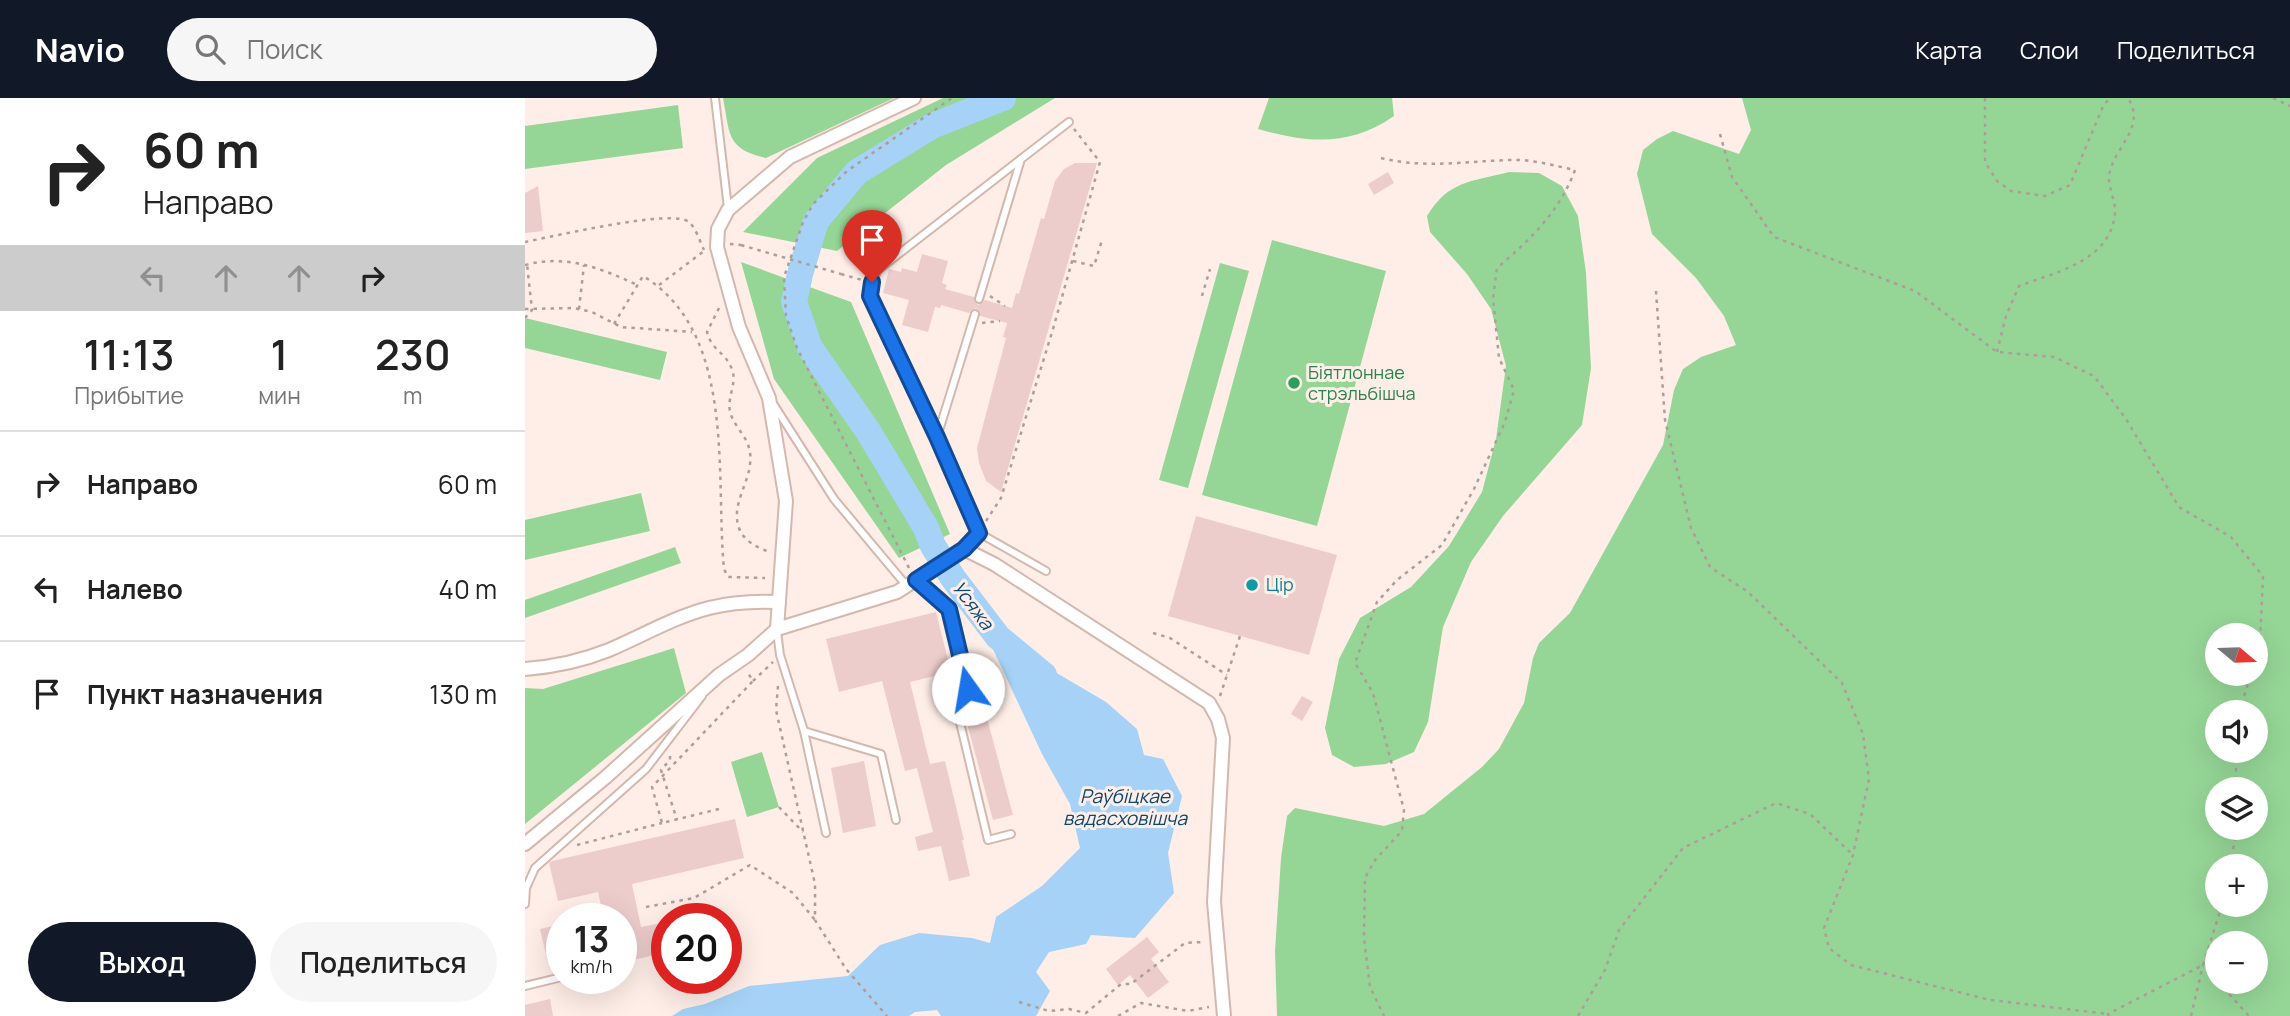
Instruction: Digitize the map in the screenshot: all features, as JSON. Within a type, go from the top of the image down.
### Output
[{"type":"street","points":[[777,629],[786,501],[769,398],[739,327],[717,247],[717,229],[728,210],[790,157],[914,98]]},
{"type":"street","points":[[525,844],[719,675],[748,655],[777,629],[897,592],[964,549],[994,564],[1209,703],[1218,719],[1223,738],[1214,902],[1224,1012]]},
{"type":"street","points":[[525,669],[546,667],[608,650],[649,630],[708,608],[748,601],[779,602]]},
{"type":"lane","points":[[715,98],[728,210]]},
{"type":"lane","points":[[1046,571],[979,533],[870,296],[872,282],[878,270],[1069,122]]},
{"type":"lane","points":[[980,295],[1021,159]]},
{"type":"lane","points":[[937,437],[975,314]]},
{"type":"lane","points":[[769,398],[834,499],[949,609],[968,689],[953,693],[988,839],[1011,834]]},
{"type":"lane","points":[[964,549],[979,533]]},
{"type":"lane","points":[[777,629],[780,654],[804,731],[825,833]]},
{"type":"lane","points":[[525,904],[526,888],[535,868],[646,769],[719,675]]},
{"type":"lane","points":[[804,731],[881,754],[896,820]]},
{"type":"lane","points":[[525,986],[546,981]]},
{"type":"path","points":[[916,580],[897,548],[797,348],[786,316],[784,277],[803,222],[813,204],[847,172],[952,98]]},
{"type":"path","points":[[1985,98],[1985,162],[1997,181],[2011,191],[2045,196],[2070,185],[2105,104],[2111,98]]},
{"type":"path","points":[[1997,352],[2006,316],[2019,286],[2086,261],[2111,232],[2115,212],[2109,172],[2133,128],[2135,108],[2128,98]]},
{"type":"path","points":[[2273,98],[2290,106]]},
{"type":"path","points":[[979,533],[1001,498],[1100,162],[1069,122]]},
{"type":"path","points":[[1720,134],[1732,177],[1774,237],[1915,290],[1997,352],[2054,357],[2094,376],[2126,419],[2179,507],[2231,537],[2263,576],[2261,623]]},
{"type":"path","points":[[1381,158],[1409,165],[1458,165],[1514,160],[1575,170],[1569,187],[1550,217],[1497,268],[1493,298],[1499,358],[1514,390],[1506,422],[1474,489],[1442,545],[1397,579],[1377,602],[1355,663],[1373,693],[1404,810],[1402,831],[1375,860],[1365,878],[1364,938],[1370,988],[1384,1016]]},
{"type":"path","points":[[525,242],[678,216],[689,222],[704,251],[659,285]]},
{"type":"path","points":[[1072,261],[1094,266],[1102,240]]},
{"type":"path","points":[[741,245],[872,282]]},
{"type":"path","points":[[525,318],[532,310],[526,265],[557,261],[601,267],[636,285]]},
{"type":"path","points":[[579,309],[584,265]]},
{"type":"path","points":[[1202,296],[1210,269]]},
{"type":"path","points":[[614,324],[643,276],[659,285],[678,306],[706,366],[717,420],[724,569],[728,577],[765,578]]},
{"type":"path","points":[[1656,291],[1665,420],[1691,528],[1710,567],[1748,592],[1842,684],[1863,734],[1870,779],[1853,855],[1824,928],[1829,948],[1851,965],[1990,1000],[2108,1015],[2203,965]]},
{"type":"path","points":[[980,295],[1005,306]]},
{"type":"path","points":[[719,308],[707,332],[711,346],[731,367],[734,379],[729,403],[731,417],[745,435],[749,447],[750,464],[736,514],[738,526],[750,542],[767,551]]},
{"type":"path","points":[[525,309],[579,309],[592,312],[621,327],[692,332]]},
{"type":"path","points":[[972,323],[1000,321]]},
{"type":"path","points":[[1153,633],[1170,638],[1227,675]]},
{"type":"path","points":[[1217,704],[1240,636]]},
{"type":"path","points":[[662,823],[652,787],[780,654]]},
{"type":"path","points":[[744,667],[753,681]]},
{"type":"path","points":[[778,682],[776,710],[815,884],[815,919]]},
{"type":"path","points":[[662,776],[677,820]]},
{"type":"path","points":[[1578,1016],[1605,970],[1619,930],[1683,848],[1776,803],[1810,814],[1853,855]]},
{"type":"path","points":[[779,807],[803,832]]},
{"type":"path","points":[[574,846],[719,809]]},
{"type":"path","points":[[646,906],[694,898],[750,865],[793,893],[815,919],[846,969],[887,1016]]},
{"type":"path","points":[[2191,1016],[2218,917]]},
{"type":"path","points":[[1019,1002],[1049,1012],[1069,1009],[1086,1013],[1121,984],[1131,984],[1185,943],[1217,942]]},
{"type":"path","points":[[2203,965],[2249,1016]]},
{"type":"path","points":[[1118,1016],[1141,1003],[1188,1011],[1206,1007],[1224,1012]]},
{"type":"green space","points":[[723,98],[894,98],[766,158],[743,150],[737,145],[729,130]]},
{"type":"green space","points":[[943,98],[1055,98],[946,165],[837,251],[743,232],[817,158]]},
{"type":"green space","points":[[1269,98],[1392,98],[1394,116],[1361,133],[1345,137],[1294,137],[1258,129]]},
{"type":"green space","points":[[1742,98],[2290,98],[2290,1016],[1277,1016],[1275,951],[1281,858],[1287,816],[1295,808],[1384,826],[1424,814],[1482,767],[1499,749],[1524,703],[1533,658],[1539,643],[1570,613],[1663,445],[1674,390],[1683,369],[1701,357],[1736,345],[1724,316],[1696,278],[1652,234],[1637,174],[1643,150],[1673,131],[1739,154],[1751,130]]},
{"type":"green space","points":[[678,105],[683,148],[525,169],[525,126]]},
{"type":"green space","points":[[1509,172],[1539,173],[1562,186],[1578,216],[1586,273],[1591,368],[1582,425],[1503,516],[1471,562],[1443,627],[1428,722],[1414,752],[1386,764],[1354,767],[1332,755],[1325,728],[1339,659],[1360,618],[1411,587],[1449,546],[1482,492],[1496,439],[1506,366],[1491,309],[1467,274],[1430,232],[1427,216],[1444,195],[1462,184]]},
{"type":"green space","name":"Біятлоннае стрэльбішча","points":[[1272,240],[1386,271],[1317,526],[1202,495]]},
{"type":"green space","points":[[741,262],[851,302],[950,534],[899,558],[774,379]]},
{"type":"green space","points":[[1220,263],[1249,271],[1188,488],[1159,480]]},
{"type":"green space","points":[[525,318],[667,352],[660,380],[525,348]]},
{"type":"green space","points":[[641,493],[650,531],[525,560],[525,520]]},
{"type":"green space","points":[[675,547],[681,563],[525,618],[525,600]]},
{"type":"green space","points":[[674,648],[686,693],[525,824],[525,688],[543,689]]},
{"type":"green space","points":[[762,752],[779,807],[747,817],[731,762]]},
{"type":"water","name":"Раўбіцкае вадасховішча","points":[[985,632],[1017,653],[1038,662],[1106,702],[1137,729],[1144,755],[1163,759],[1182,796],[1168,853],[1174,893],[1135,938],[1091,935],[1086,944],[1049,952],[1036,972],[1050,991],[1036,1016],[941,1016],[937,1010],[915,1012],[909,1016],[672,1016],[683,1009],[729,994],[742,994],[742,989],[749,986],[848,976],[880,945],[919,933],[972,938],[990,943],[996,917],[1042,886],[1080,848],[1070,804],[1042,754]]},
{"type":"building","points":[[1075,163],[1097,163],[1001,492],[986,481],[977,448],[1006,338],[1003,337],[1007,323],[980,316],[976,308],[969,313],[941,305],[940,308],[935,307],[928,332],[902,325],[909,300],[883,293],[889,269],[901,272],[902,268],[917,272],[922,254],[948,261],[942,283],[947,285],[945,289],[974,297],[978,305],[985,300],[1012,308],[1016,293],[1019,294],[1041,218],[1044,219],[1055,181],[1064,169]]},
{"type":"building","points":[[1388,172],[1394,183],[1374,195],[1368,184]]},
{"type":"building","points":[[538,186],[543,231],[525,233],[525,193]]},
{"type":"building","name":"Цір","points":[[1196,516],[1337,555],[1309,655],[1168,616]]},
{"type":"building","points":[[936,612],[951,672],[910,682],[930,764],[945,761],[964,840],[970,876],[949,881],[941,846],[918,851],[915,837],[933,832],[917,768],[905,771],[882,681],[839,692],[826,639]]},
{"type":"building","points":[[981,696],[1013,815],[993,820],[961,701]]},
{"type":"building","points":[[1302,696],[1313,702],[1302,721],[1291,714]]},
{"type":"building","points":[[864,761],[876,826],[843,833],[831,768]]},
{"type":"building","points":[[735,819],[744,858],[632,884],[636,903],[600,903],[598,892],[558,901],[549,863]]},
{"type":"building","points":[[637,908],[641,927],[651,925],[651,956],[637,959]]},
{"type":"building","points":[[546,928],[546,954],[540,929]]},
{"type":"building","points":[[1147,937],[1159,952],[1151,959],[1169,982],[1148,998],[1130,975],[1118,985],[1106,969]]},
{"type":"building","points":[[550,999],[553,1016],[525,1016],[525,1005]]},
{"type":"waterway","name":"Усяжа","points":[[1003,98],[932,126],[857,172],[816,221],[794,302],[810,348],[868,431],[953,578],[998,637],[1044,675]]},
{"type":"place","name":"Біятлоннае стрэльбішча","points":[[1294,383]]},
{"type":"place","name":"Цір","points":[[1252,585]]},
{"type":"route","points":[[872,282],[870,296],[979,533],[964,549],[916,580],[949,609],[968,689]]}]
